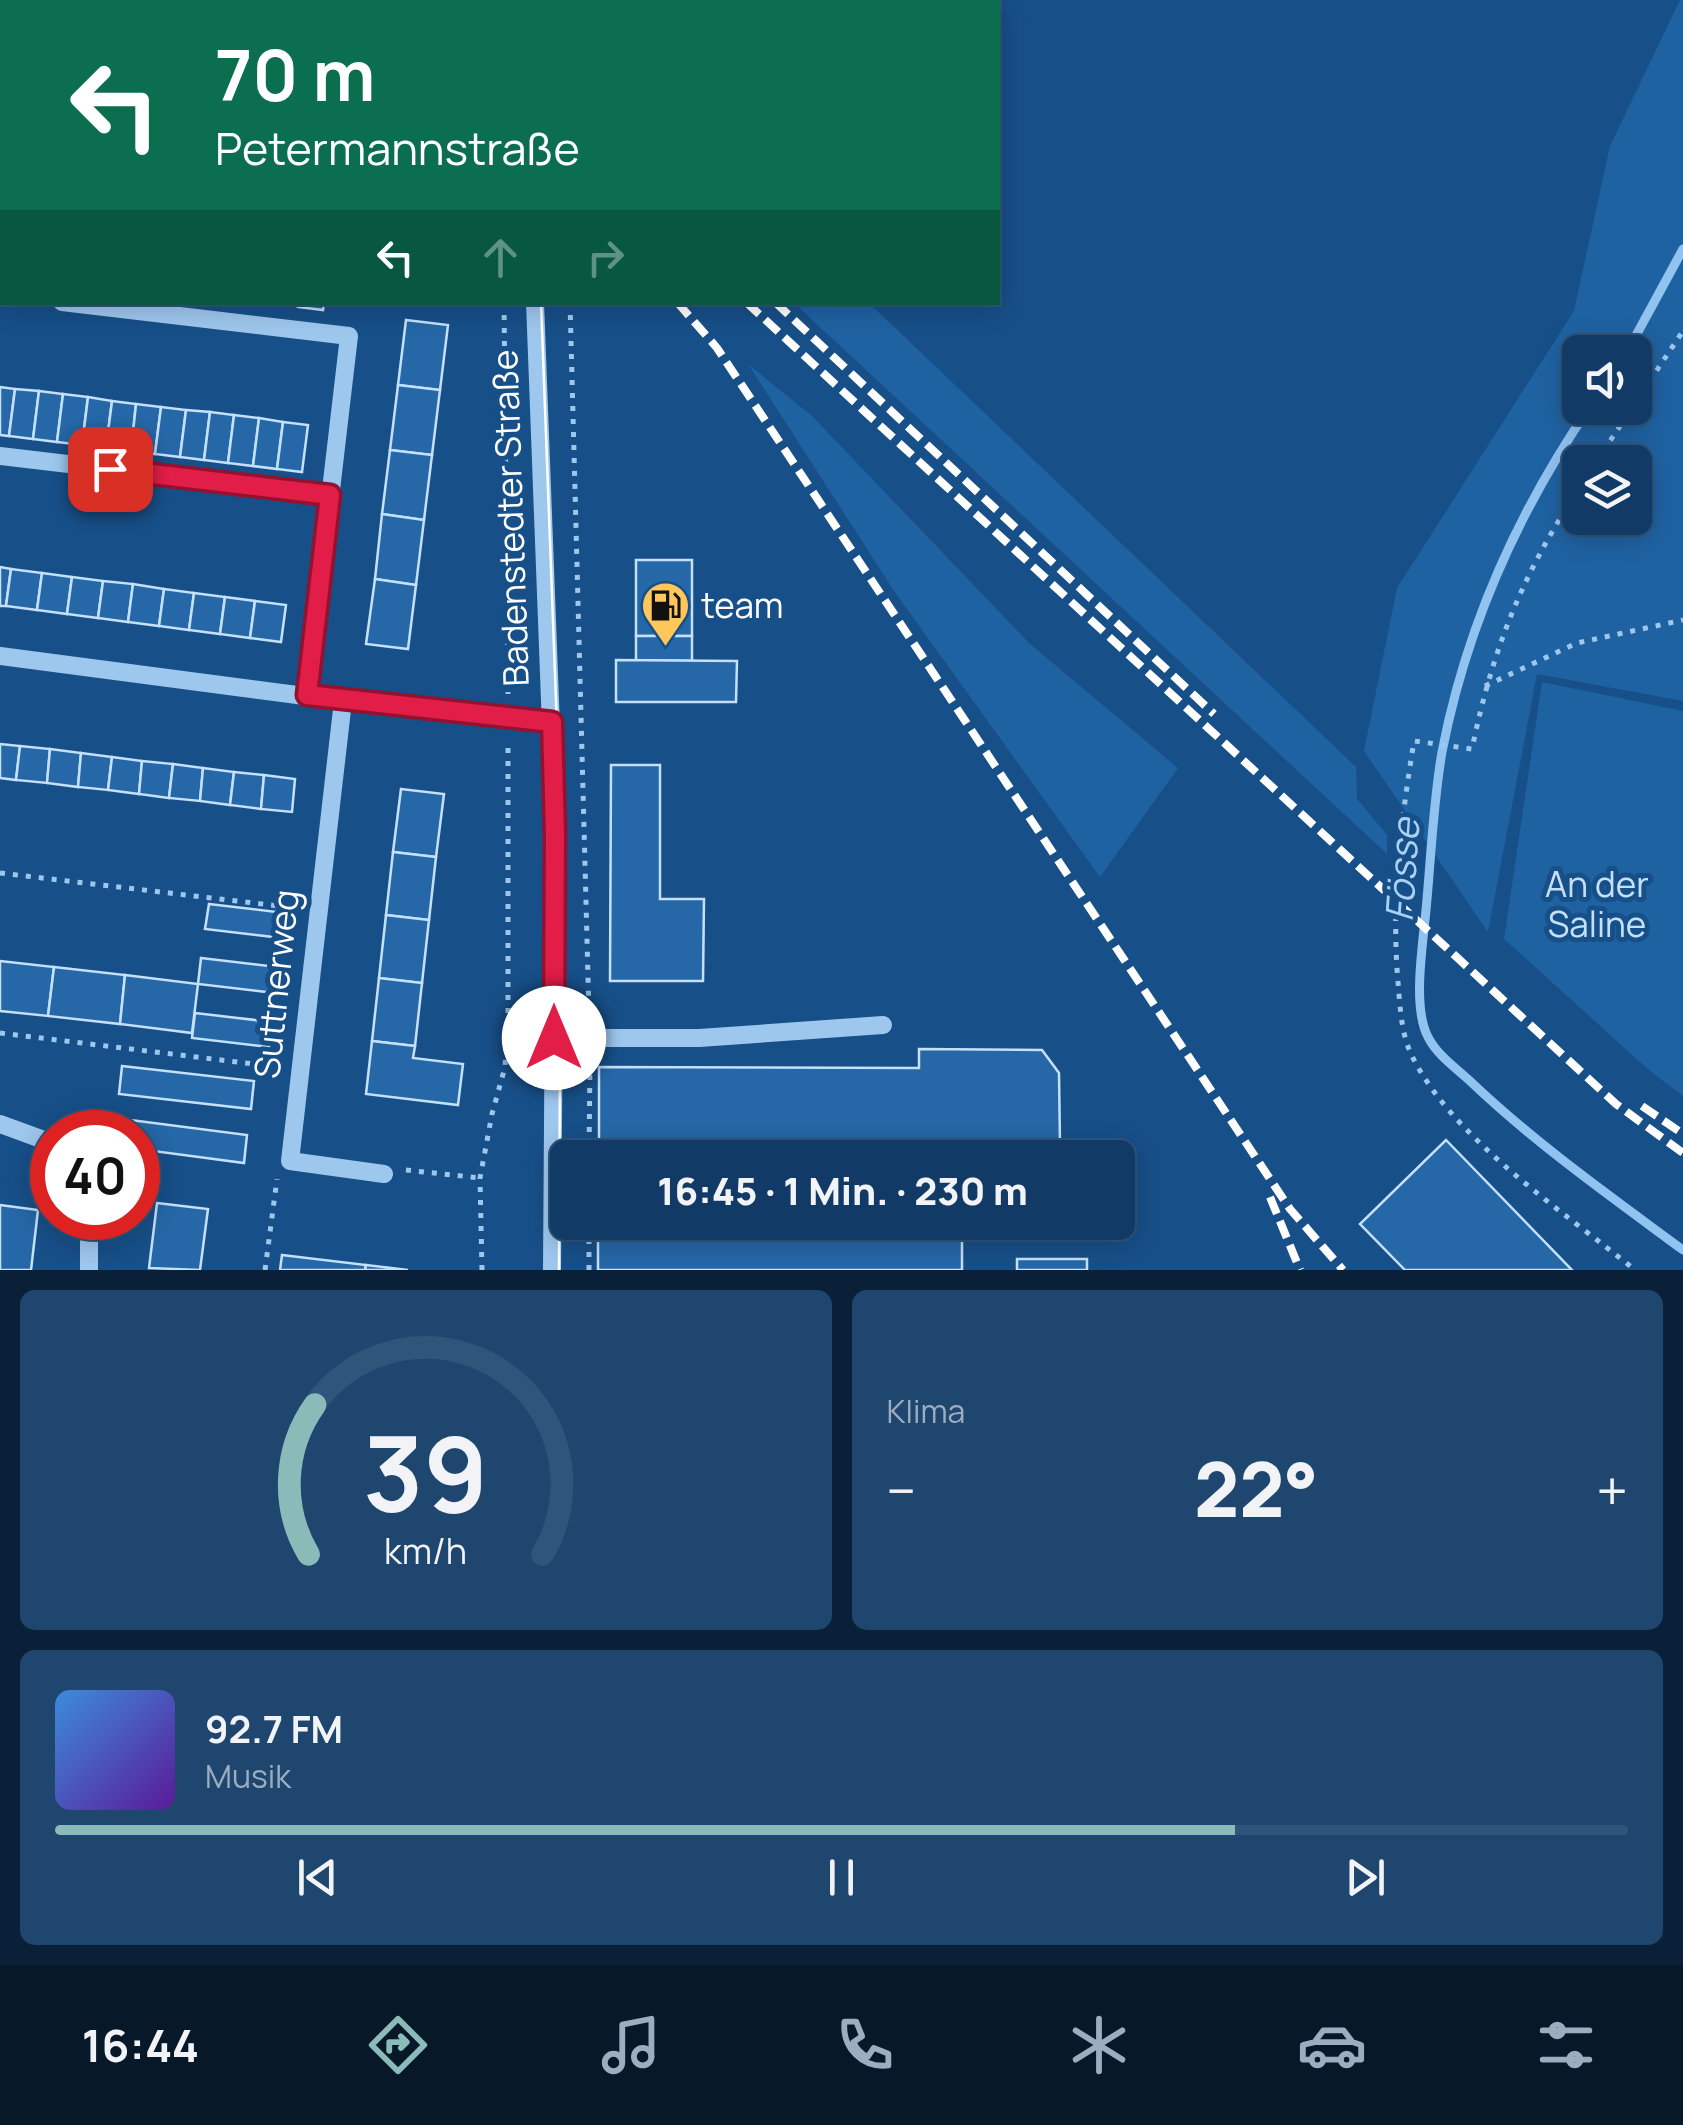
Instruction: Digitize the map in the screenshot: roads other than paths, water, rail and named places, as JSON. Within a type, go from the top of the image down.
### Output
[{"type":"street","points":[[87,305],[349,336],[307,695]]},
{"type":"street","name":"Badenstedter Straße","points":[[536,305],[555,833],[552,1270]]},
{"type":"street","points":[[0,456],[330,495]]},
{"type":"street","points":[[0,656],[342,701],[552,722]]},
{"type":"street","name":"Suttnerweg","points":[[342,701],[290,1161],[384,1174]]},
{"type":"street","points":[[554,1038],[718,1037],[883,1025]]},
{"type":"street","points":[[0,1124],[30,1135]]},
{"type":"street","points":[[88,1270],[89,1240]]},
{"type":"waterway","name":"Fösse","points":[[1636,335],[1683,249]]},
{"type":"waterway","name":"Fösse","points":[[1578,425],[1539,488],[1498,572],[1452,706],[1434,811],[1421,957],[1421,1009],[1428,1037],[1447,1061],[1547,1147],[1683,1250]]},
{"type":"tram line","points":[[541,305],[561,834],[559,1270]]},
{"type":"railway","points":[[680,305],[717,348],[1290,1209],[1343,1270]]},
{"type":"railway","points":[[749,305],[1616,1104],[1683,1153]]},
{"type":"railway","points":[[778,305],[1214,714]]},
{"type":"railway","points":[[1642,1106],[1683,1134]]},
{"type":"railway","points":[[1270,1197],[1300,1270]]},
{"type":"place","name":"team","points":[[666,648]]},
{"type":"park label","name":"An der Saline","points":[[1597,905]]}]
